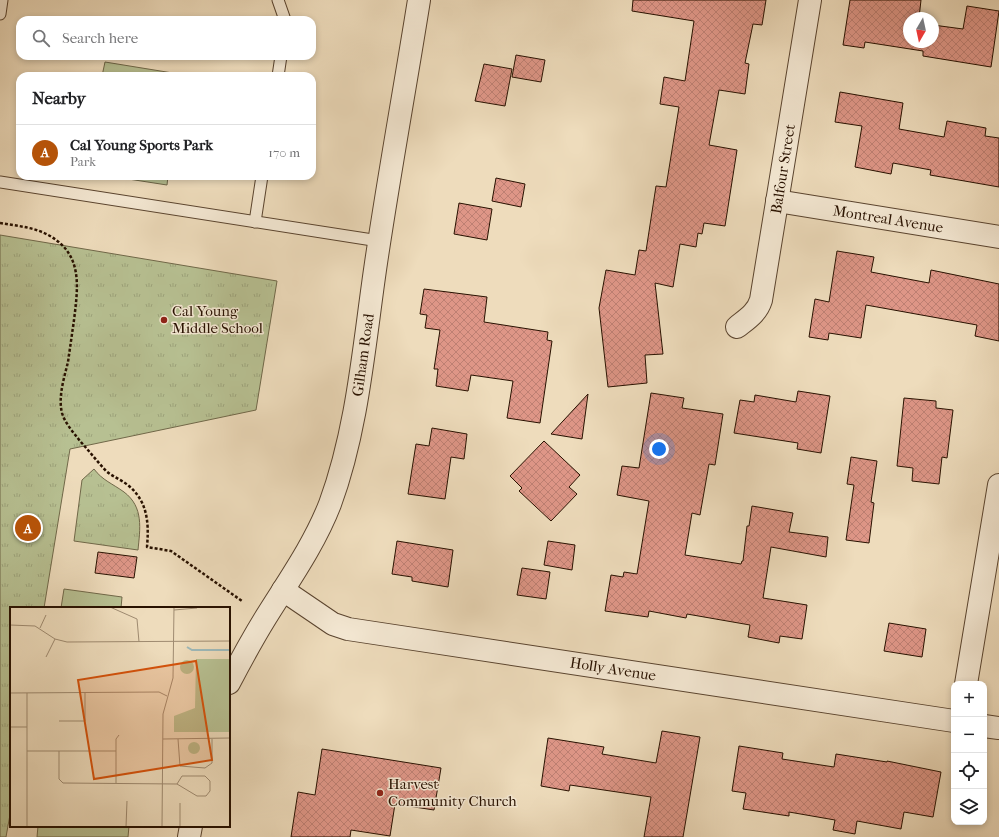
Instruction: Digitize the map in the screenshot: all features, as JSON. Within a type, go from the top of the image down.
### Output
[{"type":"street","name":"Gilham Road","points":[[230,681],[246,651],[315,537],[329,506],[341,472],[356,400],[379,242],[419,0]]},
{"type":"street","name":"Balfour Street","points":[[737,328],[753,314],[761,300],[810,0]]},
{"type":"street","name":"Montreal Avenue","points":[[777,201],[999,237]]},
{"type":"street","points":[[966,681],[999,484]]},
{"type":"street","name":"Holly Avenue","points":[[283,590],[333,624],[348,629],[951,721]]},
{"type":"street","points":[[987,726],[999,728]]},
{"type":"street","points":[[189,837],[191,827]]},
{"type":"lane","points":[[0,14],[2,0]]},
{"type":"lane","points":[[278,0],[284,16]]},
{"type":"lane","points":[[279,72],[280,60]]},
{"type":"lane","points":[[255,222],[261,180]]},
{"type":"lane","points":[[0,182],[379,242]]},
{"type":"path","points":[[0,223],[27,227],[49,235],[65,248],[72,258],[76,270],[77,292],[69,355],[62,386],[61,405],[65,419],[73,432],[107,471],[129,487],[142,503],[147,514],[147,547],[171,551],[242,601]]},
{"type":"green space","points":[[105,62],[167,72],[103,72]]},
{"type":"green space","points":[[135,180],[168,180],[167,185]]},
{"type":"green space","points":[[0,235],[277,281],[256,410],[70,449],[44,607],[10,607],[10,815],[6,837],[0,837]]},
{"type":"green space","points":[[94,469],[104,479],[124,492],[135,504],[138,511],[140,526],[138,550],[74,541],[82,480]]},
{"type":"green space","points":[[64,589],[122,597],[121,607],[61,607]]},
{"type":"green space","points":[[38,827],[129,827],[128,837],[37,837]]},
{"type":"building","points":[[633,0],[766,0],[762,25],[753,24],[745,63],[749,64],[745,94],[719,90],[709,145],[737,150],[725,226],[704,223],[702,234],[698,233],[696,247],[680,244],[673,287],[655,283],[663,354],[645,355],[647,383],[608,387],[599,308],[606,270],[635,275],[639,250],[646,251],[656,186],[666,187],[679,107],[660,104],[664,77],[685,81],[694,21],[632,11]]},
{"type":"building","points":[[850,0],[921,0],[920,12],[903,12],[903,48],[865,42],[864,48],[843,45]]},
{"type":"building","points":[[967,6],[999,11],[991,67],[923,56],[923,51],[904,48],[939,48],[939,26],[963,29]]},
{"type":"building","points":[[516,55],[545,60],[541,82],[512,77]]},
{"type":"building","points":[[484,64],[512,69],[505,106],[475,101]]},
{"type":"building","points":[[840,92],[903,103],[899,129],[944,137],[947,121],[986,128],[985,136],[999,138],[999,187],[930,175],[931,170],[893,163],[891,174],[855,167],[862,126],[835,122]]},
{"type":"building","points":[[496,178],[525,184],[521,207],[492,201]]},
{"type":"building","points":[[459,203],[492,209],[487,240],[454,234]]},
{"type":"building","points":[[837,251],[874,257],[871,272],[929,283],[931,270],[999,284],[999,341],[975,336],[977,325],[866,305],[861,338],[829,333],[828,340],[809,337],[815,299],[829,302]]},
{"type":"building","points":[[424,289],[487,297],[484,322],[548,332],[547,340],[552,341],[540,423],[507,418],[513,381],[471,375],[468,391],[436,386],[438,369],[434,369],[440,330],[425,328],[427,315],[420,314]]},
{"type":"building","points":[[798,391],[830,396],[821,453],[797,449],[798,443],[734,433],[740,400],[754,402],[755,395],[796,402]]},
{"type":"building","points":[[651,393],[684,398],[682,408],[723,414],[715,465],[709,464],[700,515],[692,513],[685,555],[741,564],[743,561],[747,526],[749,526],[752,506],[793,513],[789,532],[828,537],[826,557],[771,547],[763,598],[807,605],[802,639],[780,636],[779,643],[748,637],[750,625],[687,614],[686,618],[649,611],[648,617],[605,611],[611,575],[623,577],[624,572],[637,574],[649,501],[617,495],[622,466],[639,468]]},
{"type":"building","points":[[588,394],[582,439],[551,434]]},
{"type":"building","points":[[904,398],[936,401],[936,408],[953,410],[947,458],[942,457],[939,484],[912,481],[913,468],[897,466]]},
{"type":"building","points":[[432,428],[467,434],[464,459],[451,457],[445,499],[408,494],[416,444],[429,446]]},
{"type":"building","points":[[544,441],[580,475],[569,487],[577,494],[551,521],[519,491],[522,488],[510,476]]},
{"type":"building","points":[[851,457],[877,461],[871,502],[874,503],[869,543],[846,540],[854,485],[847,484]]},
{"type":"building","points":[[397,541],[453,550],[448,587],[412,581],[412,577],[392,574]]},
{"type":"building","points":[[548,541],[575,545],[572,570],[544,565]]},
{"type":"building","points":[[98,552],[137,557],[134,578],[95,573]]},
{"type":"building","points":[[522,568],[550,572],[546,599],[517,595]]},
{"type":"building","points":[[889,623],[926,629],[922,657],[884,651]]},
{"type":"building","points":[[662,731],[700,737],[683,837],[644,837],[651,797],[570,785],[569,791],[541,786],[548,738],[604,747],[602,754],[656,763]]},
{"type":"building","points":[[739,746],[783,753],[782,759],[834,767],[836,754],[887,761],[941,772],[933,817],[904,812],[901,829],[857,821],[855,834],[833,830],[835,820],[789,812],[789,816],[743,809],[746,793],[732,791]]},
{"type":"building","name":"Harvest Community Church","points":[[322,749],[441,768],[434,810],[395,804],[390,836],[351,830],[350,837],[291,837],[298,792],[315,795]]},
{"type":"place","name":"Cal Young Middle School","points":[[164,320]]},
{"type":"place","name":"Cal Young Sports Park","points":[[28,528]]},
{"type":"place","name":"Harvest Community Church","points":[[380,793]]}]
